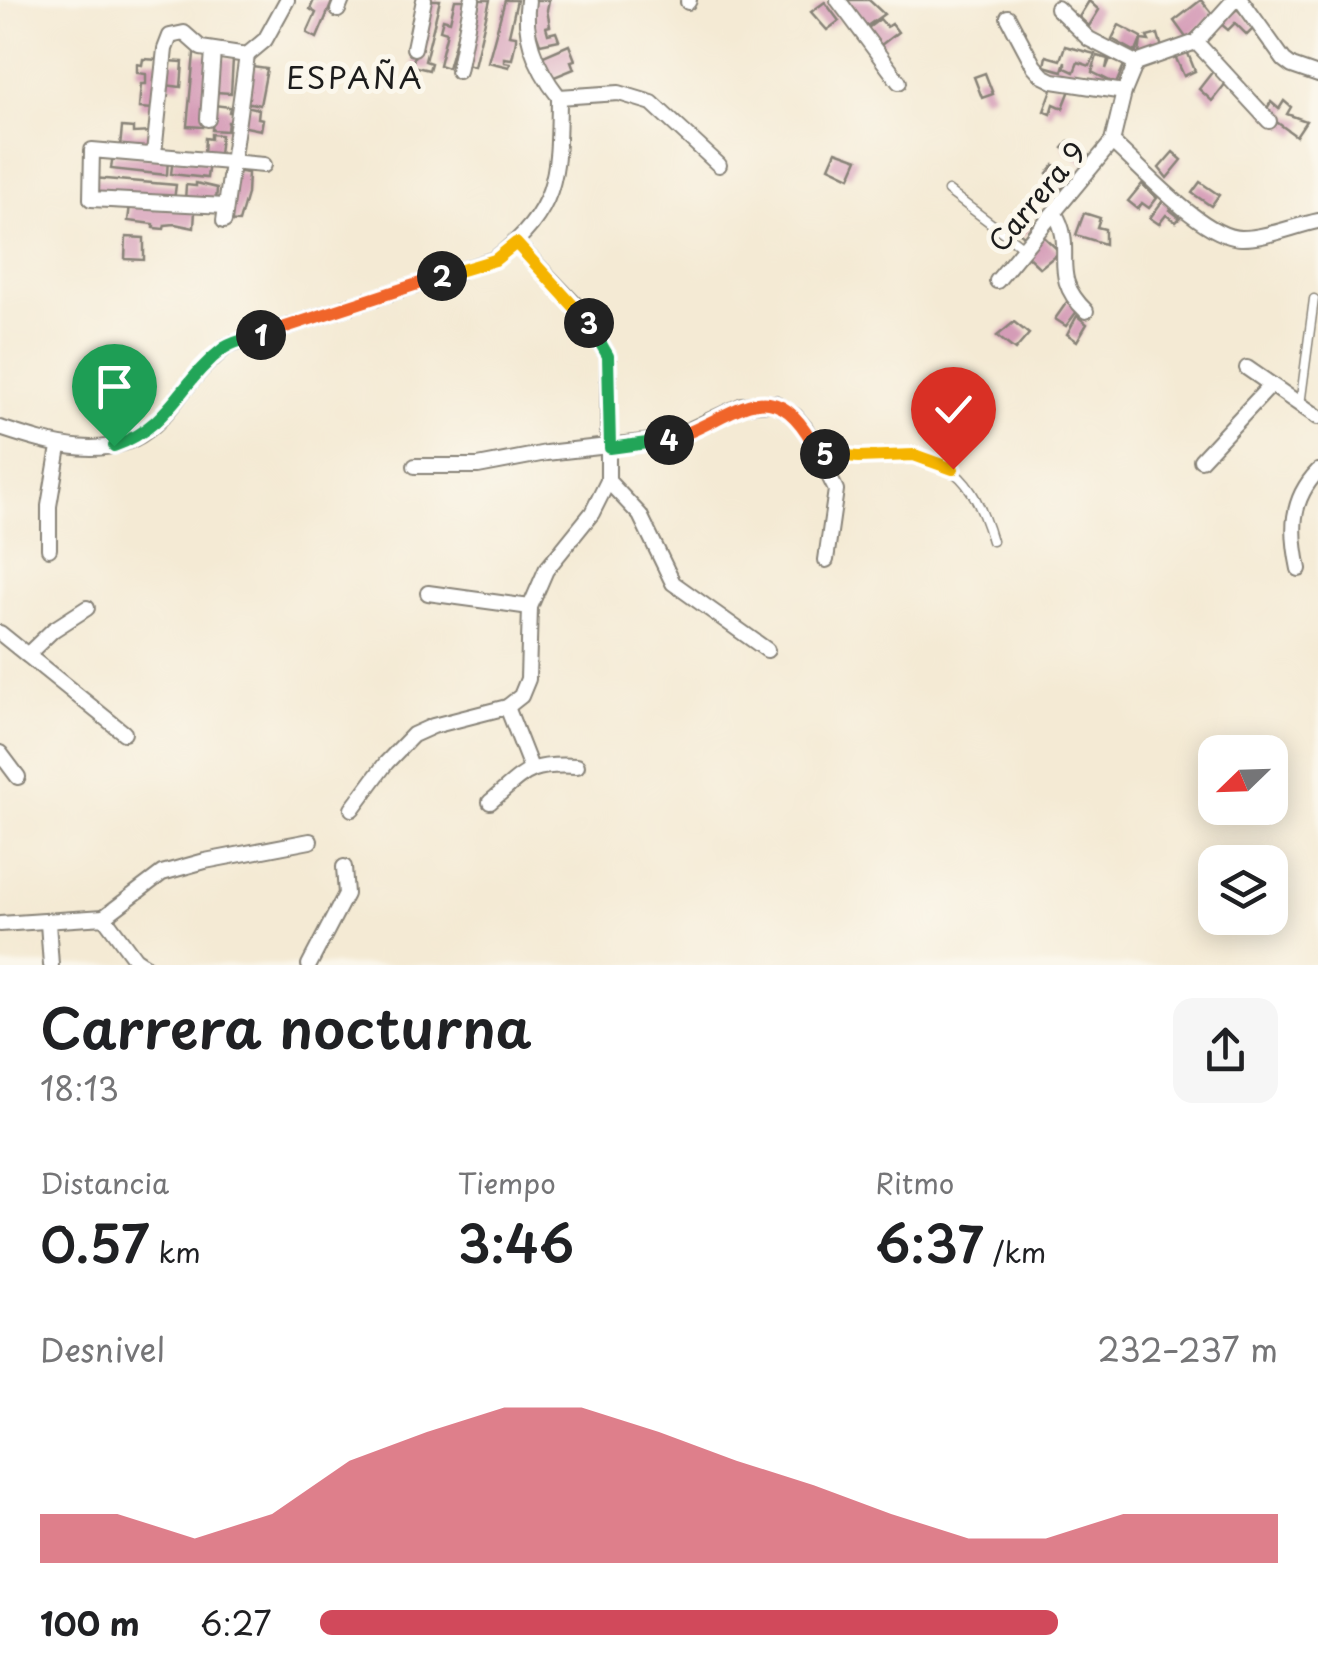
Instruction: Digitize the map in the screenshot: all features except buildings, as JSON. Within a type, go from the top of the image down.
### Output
[{"type":"street","points":[[264,165],[232,161],[154,154],[92,150],[90,199],[224,213],[232,161],[247,55],[265,40],[287,0]]},
{"type":"street","points":[[414,48],[424,0]]},
{"type":"street","points":[[458,71],[472,0]]},
{"type":"street","points":[[0,428],[59,446],[114,446],[140,436],[157,423],[200,371],[227,346],[495,260],[516,243],[553,191],[558,167],[559,97],[543,77],[534,55],[527,30],[528,0]]},
{"type":"street","points":[[838,0],[899,82]]},
{"type":"street","points":[[1057,8],[1089,39],[1136,63],[1196,42],[1237,0],[1284,60],[1318,75]]},
{"type":"street","points":[[1008,17],[1043,76],[1124,92]]},
{"type":"street","points":[[154,154],[165,49],[170,36],[176,32],[200,48],[247,55]]},
{"type":"street","points":[[1196,42],[1269,122]]},
{"type":"street","points":[[208,120],[213,51]]},
{"type":"street","points":[[1136,63],[1124,92],[1112,142],[1200,220],[1220,233],[1242,238],[1318,220]]},
{"type":"street","points":[[559,97],[619,93],[652,103],[719,165]]},
{"type":"street","name":"Carrera 9","points":[[997,281],[1112,142]]},
{"type":"street","points":[[1055,214],[1062,225],[1062,272],[1073,299],[1086,311]]},
{"type":"street","points":[[352,809],[386,763],[413,735],[507,707],[521,696],[528,679],[530,607],[546,570],[592,512],[608,480],[608,356],[584,314],[516,243]]},
{"type":"street","points":[[1247,368],[1318,417]]},
{"type":"street","points":[[1201,460],[1271,385]]},
{"type":"street","points":[[415,466],[478,466],[546,453],[670,440],[743,405],[776,403],[796,416],[818,453],[836,496],[826,560]]},
{"type":"street","points":[[0,444],[22,435]]},
{"type":"street","points":[[48,549],[49,506],[59,446]]},
{"type":"street","points":[[1299,569],[1292,535],[1298,498],[1318,471]]},
{"type":"street","points":[[608,480],[640,515],[674,583],[766,650]]},
{"type":"street","points":[[428,593],[530,607]]},
{"type":"street","points":[[27,656],[53,630],[87,608]]},
{"type":"street","points":[[0,658],[5,638],[124,733]]},
{"type":"street","points":[[507,707],[531,768]]},
{"type":"street","points":[[0,753],[18,777]]},
{"type":"street","points":[[490,802],[531,768],[577,766]]},
{"type":"street","points":[[0,924],[104,917],[162,873],[205,860],[310,841]]},
{"type":"street","points":[[310,965],[346,894],[344,867]]},
{"type":"street","points":[[104,917],[135,959],[144,965]]},
{"type":"street","points":[[48,923],[51,965]]},
{"type":"lane","points":[[948,192],[1025,248]]},
{"type":"lane","points":[[1300,404],[1314,299]]},
{"type":"lane","points":[[818,453],[858,457],[914,455],[953,469],[978,500],[992,541]]},
{"type":"district","name":"ESPAÑA","points":[[355,76]]},
{"type":"route","points":[[114,446],[140,436],[157,423],[200,371],[227,346],[495,260],[516,243],[584,314],[608,356],[610,448],[670,440],[743,405],[776,403],[796,416],[818,453],[858,457],[914,455],[953,469]]}]
